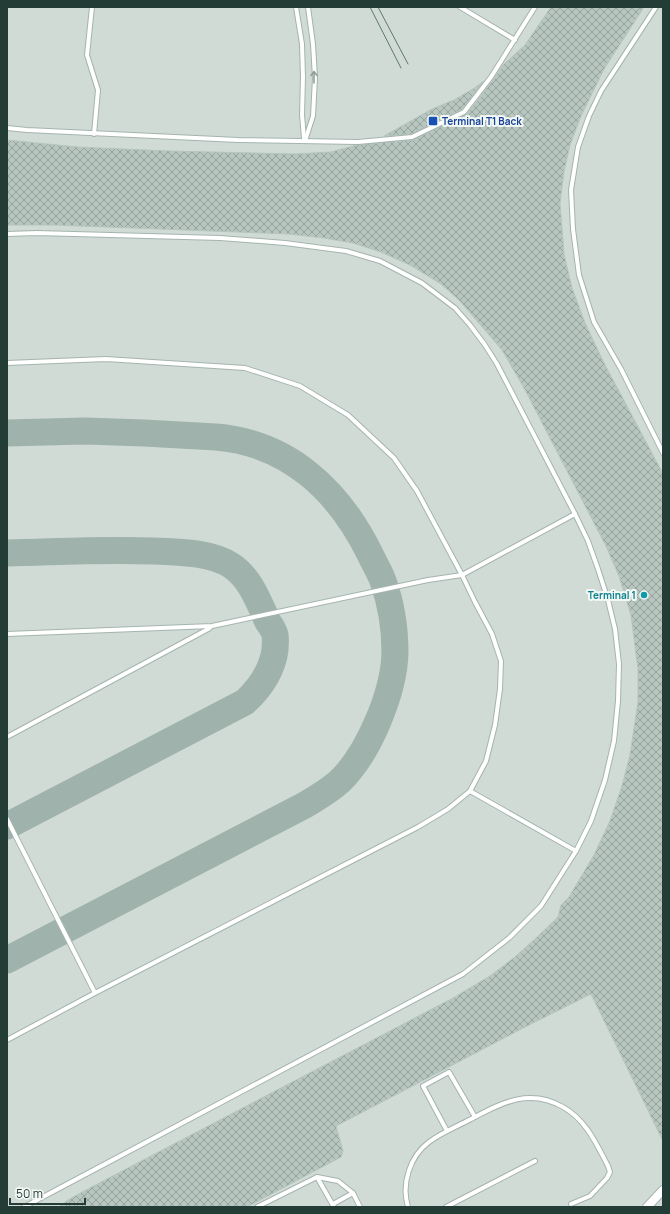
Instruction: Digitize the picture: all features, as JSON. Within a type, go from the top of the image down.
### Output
[{"type":"street","points":[[647,1207],[663,1190]]},
{"type":"lane","points":[[92,7],[87,55],[98,90],[94,134]]},
{"type":"lane","points":[[296,7],[302,44],[304,78],[302,115],[305,141]]},
{"type":"lane","points":[[305,141],[313,116],[314,78],[314,44],[308,7]]},
{"type":"lane","points":[[460,7],[515,40]]},
{"type":"lane","points":[[7,128],[94,134],[238,140],[358,142],[412,137],[464,112],[491,78],[536,7]]},
{"type":"lane","points":[[656,7],[599,90],[578,147],[571,190],[572,229],[579,275],[594,322],[621,369],[661,445],[663,453]]},
{"type":"lane","points":[[7,234],[37,233],[220,238],[285,243],[346,251],[380,262],[422,283],[455,308],[486,344],[501,371],[588,541],[608,600],[620,664],[614,741],[605,780],[591,821],[576,851],[541,906],[510,938],[463,974],[24,1207]]},
{"type":"lane","points":[[7,363],[106,359],[245,368],[300,386],[348,415],[394,458],[417,491],[462,575],[492,634],[501,661],[500,689],[495,725],[486,761],[470,791],[448,809],[418,827],[95,993],[7,1040]]},
{"type":"lane","points":[[7,634],[212,626],[428,580],[462,575],[575,514]]},
{"type":"lane","points":[[7,737],[212,626]]},
{"type":"lane","points":[[470,791],[576,851]]},
{"type":"lane","points":[[7,819],[95,993]]},
{"type":"lane","points":[[447,1131],[424,1086],[449,1072],[475,1117]]},
{"type":"lane","points":[[408,1207],[406,1180],[409,1169],[420,1150],[428,1142],[506,1102],[528,1098],[545,1100],[562,1106],[580,1119],[587,1128],[608,1166],[610,1172],[607,1178],[590,1196],[571,1204]]},
{"type":"lane","points":[[446,1207],[535,1161]]},
{"type":"lane","points":[[317,1177],[334,1205],[353,1193]]},
{"type":"lane","points":[[258,1207],[317,1177],[338,1181],[353,1193],[360,1207]]},
{"type":"shaded area","points":[[7,7],[663,7],[663,1207],[7,1207]]},
{"type":"building","name":"Terminal 1","points":[[551,7],[644,7],[604,69],[581,116],[570,145],[564,171],[560,203],[564,254],[572,288],[585,323],[604,363],[663,474],[663,1141],[591,994],[336,1126],[343,1151],[341,1157],[247,1207],[59,1207],[86,1190],[453,998],[490,976],[515,957],[536,938],[558,917],[561,905],[569,897],[594,855],[610,821],[622,786],[630,755],[638,702],[638,669],[631,615],[619,576],[606,546],[524,388],[502,350],[459,300],[441,284],[412,266],[381,252],[353,243],[324,238],[289,234],[55,225],[7,225],[7,140],[77,147],[295,154],[331,152],[357,145],[413,140],[467,114],[503,65],[525,45]]},
{"type":"building","points":[[484,81],[462,109],[411,134],[384,136],[432,109],[454,100]]},
{"type":"taxiway","points":[[7,433],[85,431],[216,437],[242,441],[266,449],[289,460],[309,474],[327,491],[343,510],[370,554],[386,589],[392,616],[395,653],[394,669],[390,686],[378,721],[361,755],[351,769],[332,788],[305,805],[7,960]]},
{"type":"taxiway","points":[[7,553],[135,550],[183,552],[215,558],[224,561],[239,571],[254,592],[275,635],[275,650],[268,672],[256,691],[245,702],[7,826]]},
{"type":"tram line","points":[[370,7],[401,68]]},
{"type":"tram line","points":[[378,7],[408,64]]},
{"type":"place","name":"Terminal T1 Back","points":[[433,121]]},
{"type":"place","name":"Terminal 1","points":[[644,595]]}]
